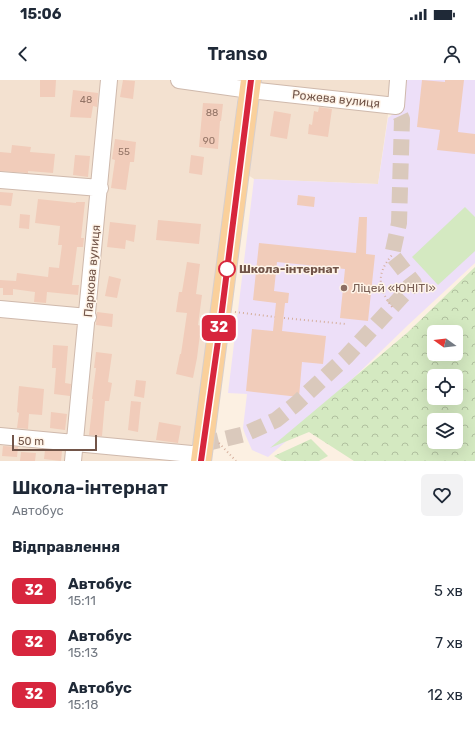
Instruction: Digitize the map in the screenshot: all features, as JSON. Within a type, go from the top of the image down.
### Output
[{"type":"main road","points":[[201,458],[251,85]]},
{"type":"street","name":"Паркова вулиця","points":[[74,461],[110,80]]},
{"type":"street","points":[[179,80],[251,85]]},
{"type":"street","name":"Рожева вулиця","points":[[251,85],[396,106],[398,80]]},
{"type":"street","points":[[0,180],[100,188]]},
{"type":"street","points":[[0,309],[88,318]]},
{"type":"street","points":[[0,436],[201,458]]},
{"type":"path","points":[[392,255],[385,264],[382,272],[381,283],[384,296],[392,307]]},
{"type":"path","points":[[234,312],[275,316]]},
{"type":"path","points":[[284,318],[346,324]]},
{"type":"path","points":[[216,441],[236,461]]},
{"type":"shaded area","points":[[0,80],[239,80],[231,164],[193,461],[0,461]]},
{"type":"shaded area","points":[[259,80],[393,80],[378,184],[254,179],[248,175]]},
{"type":"shaded area","name":"Ліцей «ЮНІТІ»","points":[[403,80],[475,80],[475,263],[407,326],[305,425],[268,457],[252,450],[243,428],[247,394],[228,393],[254,179],[378,184],[388,118],[398,110]]},
{"type":"green space","points":[[465,207],[475,217],[475,251],[438,285],[412,257]]},
{"type":"green space","points":[[475,267],[475,461],[354,461],[309,432],[270,448],[407,333]]},
{"type":"green space","points":[[311,439],[328,456],[319,461],[282,461],[274,456]]},
{"type":"building","points":[[40,80],[56,80],[55,97],[40,97]]},
{"type":"building","points":[[123,80],[135,81],[133,99],[120,97]]},
{"type":"building","points":[[422,80],[445,82],[445,80],[464,80],[458,132],[475,134],[475,154],[437,150],[440,130],[417,127]]},
{"type":"building","points":[[73,90],[98,93],[97,107],[93,106],[91,118],[70,117]]},
{"type":"building","points":[[203,103],[223,104],[218,149],[199,147]]},
{"type":"building","points":[[319,107],[332,109],[328,137],[308,134],[309,124],[312,125],[314,111],[318,112]]},
{"type":"building","points":[[274,111],[291,114],[287,139],[270,136]]},
{"type":"building","points":[[115,139],[136,142],[134,162],[130,162],[126,190],[111,188],[115,160],[112,159]]},
{"type":"building","points":[[12,145],[31,147],[30,152],[55,154],[53,173],[0,171],[0,152],[11,153]]},
{"type":"building","points":[[75,155],[90,156],[88,177],[73,175]]},
{"type":"building","points":[[191,155],[204,157],[202,175],[189,173]]},
{"type":"building","points":[[0,192],[13,193],[11,206],[0,205]]},
{"type":"building","points":[[298,195],[315,197],[314,207],[297,205]]},
{"type":"building","points":[[38,199],[76,203],[85,202],[81,238],[84,238],[83,247],[77,247],[72,285],[79,285],[78,295],[47,292],[46,303],[34,302],[35,292],[13,289],[13,295],[3,295],[3,288],[0,288],[0,280],[16,281],[17,273],[48,277],[49,267],[59,268],[62,245],[58,245],[60,226],[35,223]]},
{"type":"building","points":[[20,214],[30,215],[29,229],[19,228]]},
{"type":"building","points":[[359,217],[367,217],[366,254],[375,255],[368,321],[340,318],[345,269],[277,262],[274,291],[289,293],[288,303],[285,303],[282,331],[326,336],[323,364],[302,362],[299,397],[246,391],[252,329],[273,331],[276,303],[253,300],[259,243],[356,253]]},
{"type":"building","points":[[158,220],[201,224],[199,244],[156,240]]},
{"type":"building","points":[[110,222],[136,225],[134,242],[126,240],[125,249],[107,247]]},
{"type":"building","points":[[187,262],[200,264],[196,294],[202,295],[198,325],[201,326],[193,378],[176,374],[181,354],[187,313],[176,312],[179,292],[182,292]]},
{"type":"building","points":[[109,276],[121,279],[117,298],[105,296]]},
{"type":"building","points":[[97,312],[113,314],[112,327],[96,325]]},
{"type":"building","points":[[53,345],[68,346],[65,383],[71,384],[70,396],[54,394],[56,368],[52,368]]},
{"type":"building","points":[[96,352],[112,354],[108,382],[112,383],[109,401],[105,401],[102,436],[89,435],[96,368],[94,368]]},
{"type":"building","points":[[136,380],[146,381],[144,398],[134,396]]},
{"type":"building","points":[[19,386],[44,389],[42,415],[29,414],[28,429],[17,428],[19,413],[17,412]]},
{"type":"building","points":[[131,401],[141,402],[138,432],[128,430]]},
{"type":"building","points":[[51,412],[67,414],[65,430],[50,428]]},
{"type":"building","points":[[159,422],[181,426],[178,443],[156,440]]},
{"type":"building","points":[[3,446],[18,447],[17,457],[2,456]]},
{"type":"building","points":[[45,450],[62,451],[61,461],[44,459]]},
{"type":"building","points":[[21,452],[36,453],[35,461],[20,461]]},
{"type":"tunnel","points":[[203,444],[245,434],[276,420],[297,403],[346,357],[414,283],[392,255],[399,223],[402,119],[396,106]]},
{"type":"bus line","name":"32","points":[[201,461],[219,334],[251,80]]},
{"type":"place","name":"Школа-інтернат","points":[[227,269]]},
{"type":"place","name":"Ліцей «ЮНІТІ»","points":[[344,288]]}]
